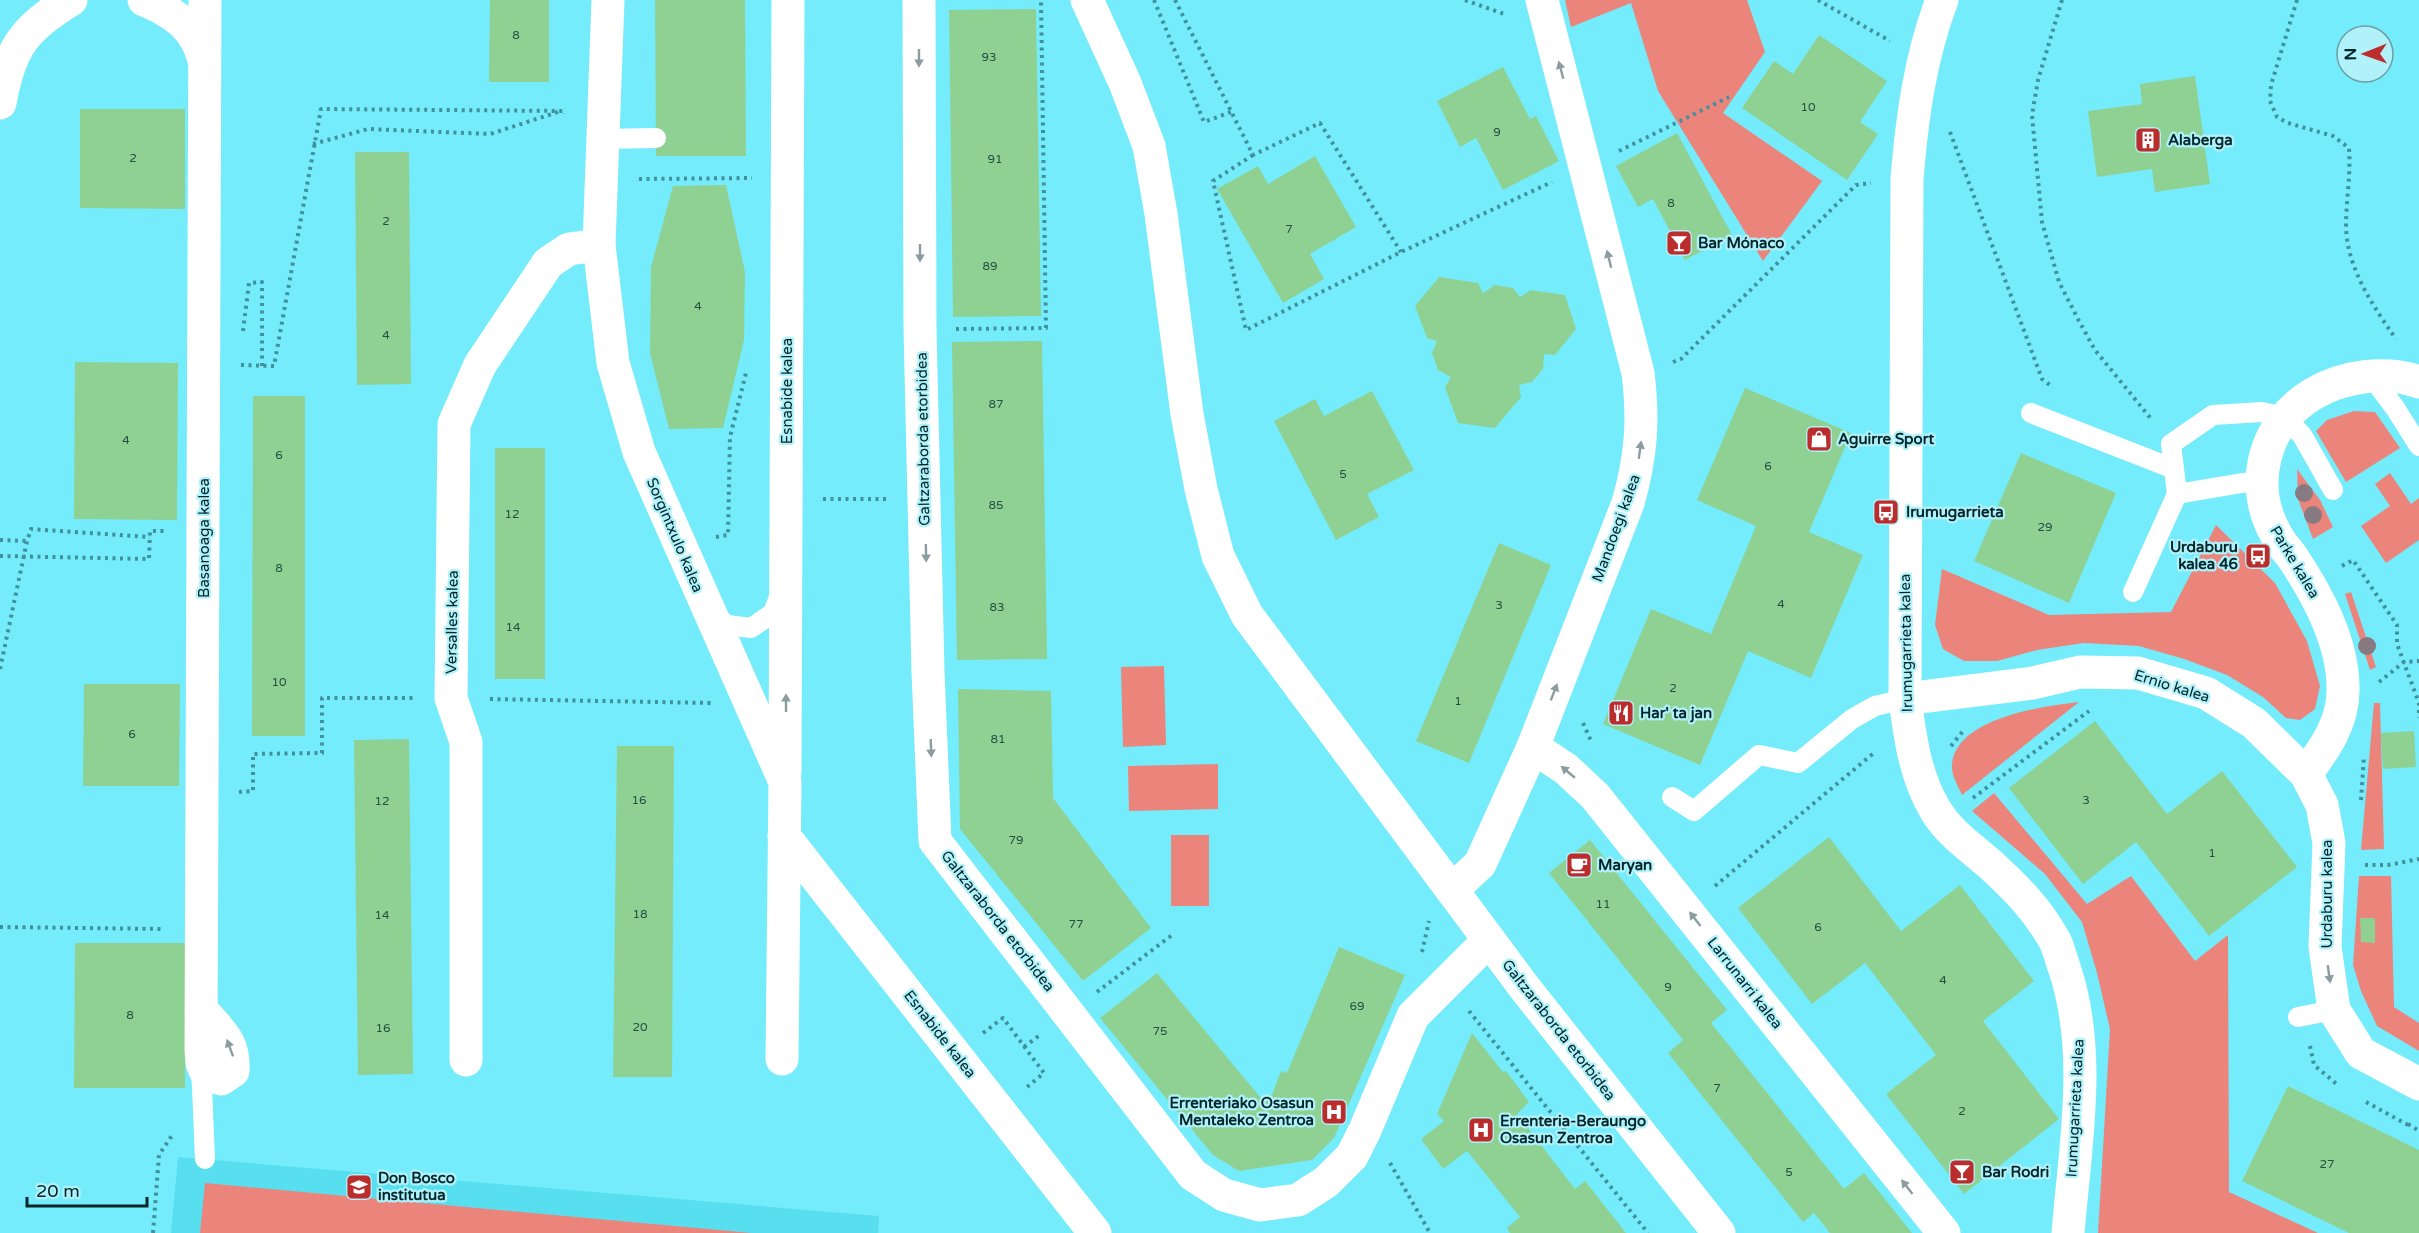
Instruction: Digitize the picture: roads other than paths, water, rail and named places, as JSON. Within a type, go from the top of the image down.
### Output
[{"type":"street","name":"Basanoaga kalea","points":[[201,1049],[205,0]]},
{"type":"street","name":"Sorgintxulo kalea","points":[[608,0],[599,245],[613,363],[639,452],[785,782],[782,1059]]},
{"type":"street","name":"Esnabide kalea","points":[[785,782],[788,0]]},
{"type":"street","name":"Galtzaraborda etorbidea","points":[[919,0],[920,329],[928,672],[935,841],[1193,1175],[1224,1195],[1260,1204],[1298,1200],[1326,1182],[1352,1156],[1413,1016],[1489,940]]},
{"type":"street","name":"Galtzaraborda etorbidea","points":[[1087,0],[1125,82],[1149,146],[1161,214],[1189,425],[1201,489],[1218,556],[1247,615],[1489,940],[1719,1233]]},
{"type":"street","name":"Mandoegi kalea","points":[[1452,890],[1480,864],[1533,747],[1628,503],[1638,470],[1642,435],[1642,401],[1638,373],[1542,0]]},
{"type":"street","name":"Irumugarrieta kalea","points":[[1941,0],[1923,59],[1917,88],[1907,179],[1905,699],[1920,776],[1936,812],[1963,843],[1989,863],[2028,899],[2056,943],[2070,985],[2079,1034],[2079,1086],[2068,1233]]},
{"type":"street","points":[[0,103],[9,64],[17,47],[41,19],[73,2]]},
{"type":"street","name":"Basanoaga kalea","points":[[163,3],[188,26],[200,43],[206,68]]},
{"type":"street","name":"Versalles kalea","points":[[466,1060],[466,742],[451,698],[454,424],[480,365],[548,263],[569,249],[599,245]]},
{"type":"street","name":"Parke kalea","points":[[2306,774],[2328,744],[2342,710],[2343,687],[2338,652],[2326,615],[2310,585],[2276,536],[2265,508],[2262,482],[2265,456],[2273,435],[2284,417],[2299,402],[2318,391],[2336,383],[2372,376],[2409,378],[2419,382]]},
{"type":"street","name":"Ernio kalea","points":[[1905,699],[2033,683],[2080,672],[2138,673],[2206,693],[2254,723],[2306,774]]},
{"type":"street","name":"Larrunarri kalea","points":[[1533,747],[1566,770],[1595,796],[1944,1233]]},
{"type":"street","name":"Urdaburu kalea","points":[[2306,774],[2322,805],[2329,843],[2325,947],[2334,1010],[2361,1053],[2419,1084]]},
{"type":"street","name":"Esnabide kalea","points":[[784,836],[1095,1233]]},
{"type":"lane","points":[[602,139],[656,138]]},
{"type":"lane","points":[[2372,376],[2419,446]]},
{"type":"lane","points":[[2031,412],[2174,469]]},
{"type":"lane","points":[[2133,592],[2177,494],[2171,444],[2212,415],[2262,412],[2284,417],[2302,435],[2333,490]]},
{"type":"lane","points":[[2177,494],[2242,483],[2262,482]]},
{"type":"lane","points":[[706,606],[727,625],[752,628],[773,613],[787,575]]},
{"type":"lane","points":[[1672,797],[1694,811],[1759,755],[1798,764],[1852,719],[1875,706],[1905,699]]},
{"type":"lane","points":[[2298,1017],[2334,1010]]},
{"type":"lane","points":[[201,1049],[205,1159]]},
{"type":"place","name":"Alaberga","points":[[2148,140]]},
{"type":"place","name":"Bar Mónaco","points":[[1679,243]]},
{"type":"place","name":"Aguirre Sport","points":[[1819,439]]},
{"type":"place","name":"Irumugarrieta","points":[[1886,512]]},
{"type":"place","name":"Urdaburu kalea 46","points":[[2258,556]]},
{"type":"place","name":"Har' ta jan","points":[[1621,713]]},
{"type":"place","name":"Maryan","points":[[1579,865]]},
{"type":"place","name":"Errenteriako Osasun Mentaleko Zentroa","points":[[1334,1112]]},
{"type":"place","name":"Errenteria-Beraungo Osasun Zentroa","points":[[1481,1130]]},
{"type":"place","name":"Bar Rodri","points":[[1962,1172]]},
{"type":"place","name":"Don Bosco institutua","points":[[359,1187]]}]
